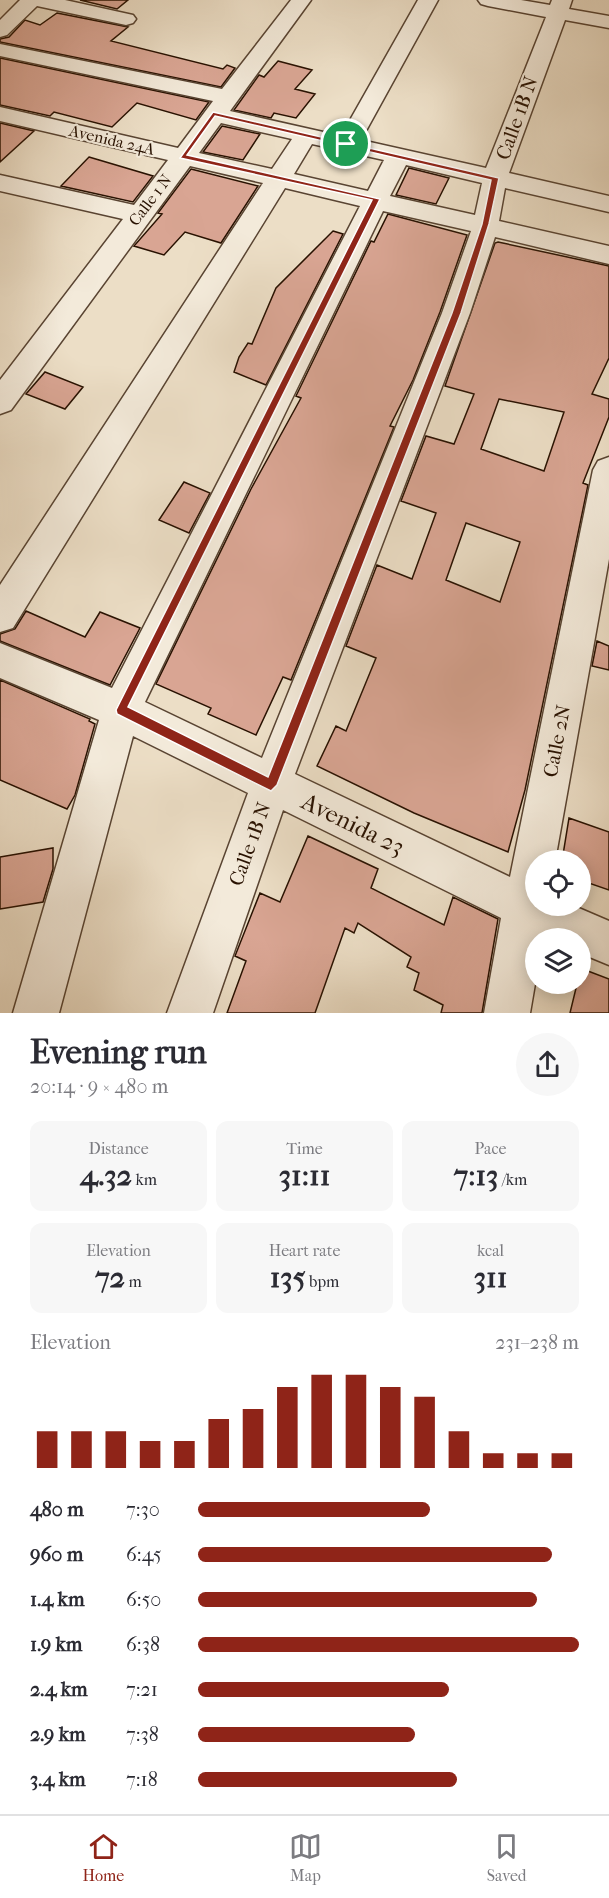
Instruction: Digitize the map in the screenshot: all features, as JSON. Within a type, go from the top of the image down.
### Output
[{"type":"street","points":[[0,32],[32,0]]},
{"type":"street","points":[[37,0],[126,18]]},
{"type":"street","name":"Calle 1 N","points":[[0,402],[301,0]]},
{"type":"street","points":[[346,144],[428,0]]},
{"type":"street","points":[[488,0],[559,6],[609,22]]},
{"type":"street","name":"Calle 1B N","points":[[190,1013],[271,785],[456,313],[486,224],[495,178],[559,6]]},
{"type":"street","points":[[0,50],[220,106],[306,135],[609,204]]},
{"type":"street","name":"Avenida 24A","points":[[0,114],[486,224],[609,255]]},
{"type":"street","points":[[0,616],[306,135]]},
{"type":"street","points":[[36,1013],[121,710],[398,156]]},
{"type":"street","points":[[0,183],[140,214]]},
{"type":"street","name":"Calle 2N","points":[[536,850],[609,470]]},
{"type":"street","name":"Avenida 23","points":[[0,660],[121,710],[525,907]]},
{"type":"street","name":"Calle 2N","points":[[507,1013],[525,907]]},
{"type":"street","name":"Avenida 23","points":[[546,916],[609,943]]},
{"type":"building","points":[[80,0],[128,0],[117,9]]},
{"type":"building","points":[[57,13],[128,27],[111,41],[223,69],[227,65],[235,68],[221,87],[0,42],[0,39],[9,37],[25,20],[40,25]]},
{"type":"building","points":[[0,58],[209,102],[196,120],[137,103],[112,127],[54,112],[50,116],[0,105]]},
{"type":"building","points":[[278,61],[312,70],[295,89],[315,94],[296,118],[274,113],[271,118],[234,110],[259,75],[264,77]]},
{"type":"building","points":[[0,123],[34,131],[0,162]]},
{"type":"building","points":[[222,126],[260,134],[243,160],[203,152]]},
{"type":"building","points":[[89,157],[153,176],[133,202],[61,186]]},
{"type":"building","points":[[409,168],[449,178],[436,204],[396,195]]},
{"type":"building","points":[[191,169],[258,186],[221,243],[185,232],[164,255],[134,246],[162,214],[158,213]]},
{"type":"building","points":[[388,214],[467,235],[440,312],[413,380],[390,426],[394,427],[291,680],[283,677],[256,735],[208,714],[211,708],[156,684],[251,489],[301,398],[296,396],[371,241],[374,242]]},
{"type":"building","points":[[333,231],[343,234],[266,385],[234,372],[239,357],[248,343],[252,344],[276,288]]},
{"type":"building","points":[[495,243],[609,266],[609,358],[592,394],[609,399],[609,417],[583,483],[588,485],[525,790],[508,852],[414,813],[317,766],[336,726],[346,731],[376,658],[346,646],[377,565],[412,579],[436,513],[401,501],[426,436],[454,444],[474,394],[445,386]],"holes":[[[499,399],[564,412],[544,471],[481,449]],[[466,523],[520,542],[500,602],[446,580]]]},
{"type":"building","points":[[45,372],[83,387],[65,409],[26,394]]},
{"type":"building","points":[[184,482],[210,493],[189,533],[159,520]]},
{"type":"building","points":[[26,611],[85,637],[100,612],[140,628],[110,685],[0,641],[0,634],[15,629]]},
{"type":"building","points":[[597,641],[609,646],[609,670],[592,666]]},
{"type":"building","points":[[0,680],[90,719],[89,721],[95,724],[75,795],[67,809],[0,780]]},
{"type":"building","points":[[569,818],[609,832],[609,890],[591,884],[591,850],[564,850]]},
{"type":"building","points":[[308,836],[378,869],[371,888],[444,925],[453,897],[498,919],[482,1013],[441,1013],[443,1005],[414,990],[419,973],[407,967],[411,957],[358,923],[354,933],[345,928],[315,1013],[227,1013],[246,961],[235,956],[260,893],[280,902]]},
{"type":"building","points":[[53,848],[53,869],[43,902],[0,909],[0,857]]},
{"type":"building","points":[[591,972],[609,979],[609,1013],[570,1013],[575,994],[591,994]]},
{"type":"route","points":[[213,114],[346,144],[495,178],[486,224],[456,313],[271,785],[121,710],[377,199],[183,156],[213,114]]}]
